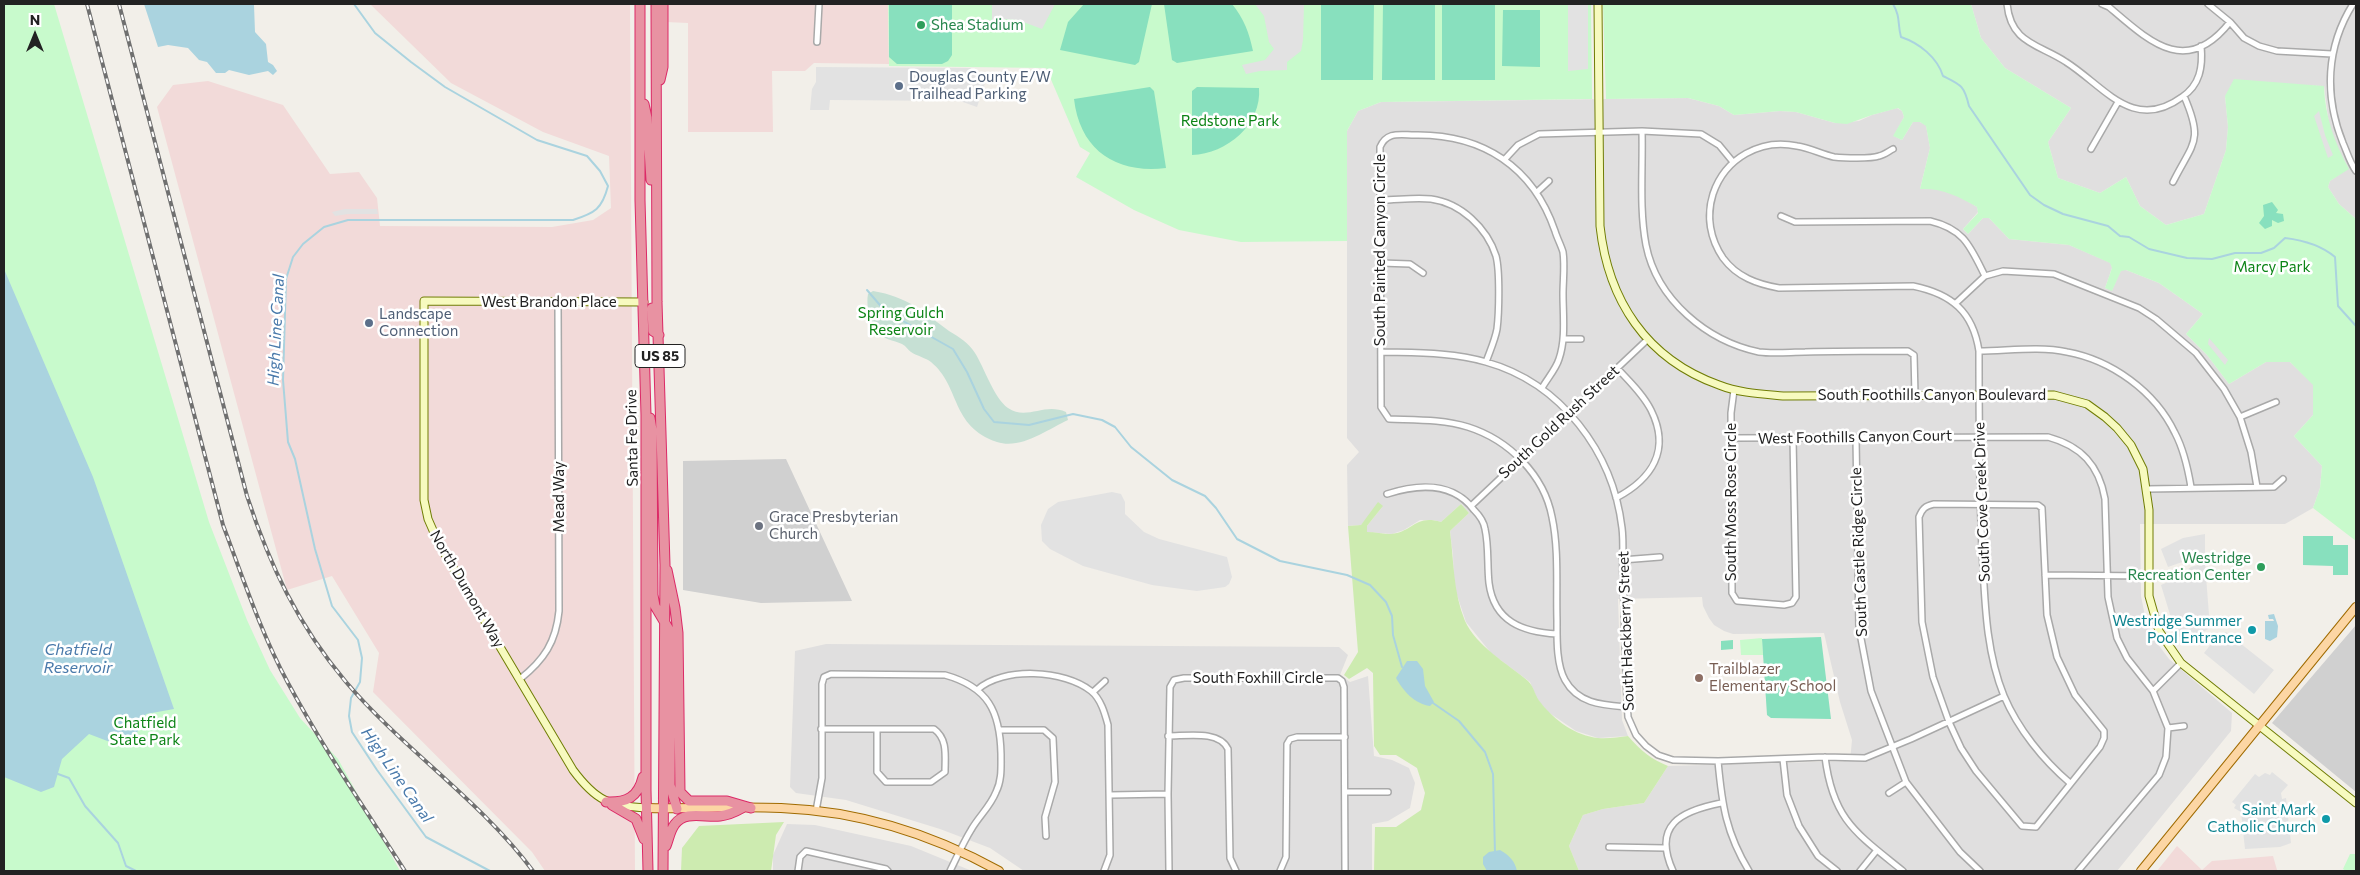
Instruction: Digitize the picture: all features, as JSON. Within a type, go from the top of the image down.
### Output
[{"type":"highway","name":"Santa Fe Drive","points":[[640,4],[646,398],[646,762],[648,871]]},
{"type":"highway","name":"Santa Fe Drive","points":[[656,4],[659,335],[665,565],[663,619],[663,871]]},
{"type":"highway","points":[[657,92],[664,67],[663,4]]},
{"type":"highway","points":[[640,88],[647,118],[651,170],[652,326],[653,331],[659,335]]},
{"type":"highway","points":[[646,398],[652,430],[653,595],[655,606],[671,634],[670,785],[677,809]]},
{"type":"highway","points":[[665,565],[669,576],[677,625],[680,790],[684,798],[689,801],[728,802],[747,808]]},
{"type":"highway","points":[[609,803],[624,801],[634,796],[640,787],[646,762]]},
{"type":"highway","points":[[609,803],[629,813],[639,823],[648,861]]},
{"type":"highway","points":[[663,858],[672,829],[679,819],[689,816],[718,816],[747,808]]},
{"type":"main road","points":[[2141,871],[2356,607]]},
{"type":"main road","points":[[647,808],[747,808],[816,811],[922,836],[960,850],[999,871]]},
{"type":"street","points":[[817,42],[819,4]]},
{"type":"street","name":"South Foothills Canyon Boulevard","points":[[1598,4],[1600,226],[1603,253],[1615,291],[1626,310],[1648,339],[1670,358],[1695,375],[1734,390],[1783,396],[2054,395],[2087,404],[2118,428],[2131,445],[2143,469],[2147,489],[2149,596],[2159,631],[2181,663],[2356,802]]},
{"type":"street","points":[[2007,4],[2008,15],[2016,31],[2034,47],[2066,62],[2118,102],[2145,111],[2171,105],[2192,88],[2202,65],[2201,46]]},
{"type":"street","points":[[2102,4],[2109,7],[2148,40],[2162,47],[2174,50],[2186,50],[2213,41],[2230,22]]},
{"type":"street","points":[[2208,4],[2230,22],[2244,38],[2260,46],[2277,51],[2332,54]]},
{"type":"street","points":[[2353,4],[2344,19],[2332,54],[2330,90],[2334,122],[2356,171]]},
{"type":"street","points":[[2173,182],[2194,143],[2194,118],[2184,96]]},
{"type":"street","points":[[2091,149],[2118,102]]},
{"type":"street","points":[[1642,131],[1643,220],[1647,247],[1662,284],[1683,311],[1716,337],[1761,352],[1908,350],[1914,355],[1914,395]]},
{"type":"street","points":[[1505,159],[1518,145],[1539,134],[1642,131],[1701,134],[1719,145],[1733,162]]},
{"type":"street","name":"South Painted Canyon Circle","points":[[1521,458],[1499,440],[1468,427],[1442,421],[1389,419],[1381,407],[1380,147],[1383,139],[1390,135],[1424,134],[1456,138],[1483,147],[1505,159],[1527,179],[1536,192],[1550,216],[1563,253],[1563,338],[1559,360],[1542,388]]},
{"type":"street","name":"South Cove Creek Drive","points":[[1893,149],[1879,156],[1835,157],[1797,146],[1775,144],[1750,150],[1733,162],[1721,177],[1714,192],[1709,220],[1711,234],[1716,248],[1726,262],[1750,280],[1779,288],[1913,286],[1931,290],[1956,303],[1969,319],[1976,334],[1979,351],[1980,504],[1985,619],[1989,642],[2004,696],[2032,743],[2056,771],[2070,783]]},
{"type":"street","points":[[1536,192],[1549,181]]},
{"type":"street","points":[[1381,200],[1430,199],[1447,204],[1467,214],[1484,231],[1496,257],[1498,287],[1497,330],[1486,362]]},
{"type":"street","points":[[1781,216],[1795,222],[1930,221],[1945,224],[1963,236],[1985,276]]},
{"type":"street","points":[[1381,263],[1410,264],[1423,273]]},
{"type":"street","points":[[1956,303],[1985,276],[2003,271],[2054,274],[2139,308],[2156,319],[2196,353],[2224,389],[2240,417],[2251,452],[2257,487]]},
{"type":"street","name":"West Brandon Place","points":[[424,301],[644,302]]},
{"type":"street","name":"North Dumont Way","points":[[424,301],[424,500],[428,519],[439,544],[573,770],[592,794],[609,803]]},
{"type":"street","name":"Mead Way","points":[[520,679],[538,664],[551,646],[557,630],[560,611],[558,302]]},
{"type":"street","points":[[1563,338],[1581,339]]},
{"type":"street","name":"South Gold Rush Street","points":[[1471,506],[1648,339]]},
{"type":"street","points":[[1979,351],[2066,351],[2098,361],[2117,371],[2147,394],[2175,432],[2186,460],[2191,488]]},
{"type":"street","name":"South Hackberry Street","points":[[1381,352],[1446,353],[1486,362],[1516,374],[1542,388],[1570,413],[1598,453],[1616,498],[1622,529],[1628,717],[1636,735],[1658,755],[1673,760],[1718,761],[1825,757],[1865,758],[2004,696]]},
{"type":"street","points":[[1616,498],[1634,489],[1648,475],[1655,462],[1658,445],[1658,428],[1650,409],[1617,368]]},
{"type":"street","name":"South Moss Rose Circle","points":[[1734,390],[1731,414],[1732,592],[1737,602],[1784,605],[1792,603],[1796,597],[1793,438]]},
{"type":"street","points":[[2240,417],[2276,402]]},
{"type":"street","points":[[1979,435],[2048,436],[2064,441],[2079,449],[2090,460],[2103,485],[2106,499],[2108,597],[2117,638],[2127,658],[2153,691],[2168,728],[2166,757],[2159,775],[2078,871]]},
{"type":"street","name":"West Foothills Canyon Court","points":[[1731,438],[1856,438],[1979,435]]},
{"type":"street","name":"South Castle Ridge Circle","points":[[1856,438],[1860,628],[1871,691],[1906,782],[1960,852],[1980,871]]},
{"type":"street","points":[[1521,458],[1542,488],[1552,516],[1557,634],[1564,679],[1572,689],[1597,705],[1627,707]]},
{"type":"street","points":[[2147,489],[2274,487],[2283,479]]},
{"type":"street","points":[[1387,494],[1406,488],[1436,487],[1458,494],[1471,506],[1485,528],[1489,585],[1497,609],[1518,627],[1534,632],[1557,634]]},
{"type":"street","points":[[1980,504],[2038,505],[2042,508],[2047,615],[2058,657],[2075,695],[2104,731],[2104,738],[2100,747],[2036,827],[2022,826],[1976,770],[1961,748],[1949,722],[1933,677],[1925,645],[1922,622],[1919,517],[1921,510],[1927,505],[1980,504]]},
{"type":"street","points":[[1622,560],[1660,558]]},
{"type":"street","points":[[2045,575],[2148,576]]},
{"type":"street","points":[[2153,691],[2181,663]]},
{"type":"street","points":[[816,811],[822,778],[821,729],[822,684],[824,677],[831,674],[945,675],[960,679],[978,690],[992,706],[1001,730],[1001,775],[997,790],[989,806],[971,828],[950,871]]},
{"type":"street","points":[[978,690],[984,684],[1002,676],[1049,674],[1074,680],[1093,692],[1104,709],[1108,726],[1110,855],[1104,871]]},
{"type":"street","name":"South Foxhill Circle","points":[[1169,871],[1168,736],[1170,687],[1174,680],[1338,678],[1342,681],[1344,687],[1345,871]]},
{"type":"street","points":[[1093,692],[1105,681]]},
{"type":"street","points":[[2168,728],[2184,726]]},
{"type":"street","points":[[821,729],[877,729],[934,729],[941,734],[945,742],[945,772],[931,782],[886,782],[877,772],[877,729]]},
{"type":"street","points":[[1001,730],[1044,730],[1053,738],[1055,782],[1045,817],[1046,836]]},
{"type":"street","points":[[1168,736],[1217,737],[1225,742],[1228,750],[1230,858],[1236,871]]},
{"type":"street","points":[[1280,871],[1286,857],[1287,744],[1290,739],[1297,737],[1345,737]]},
{"type":"street","points":[[1825,757],[1830,787],[1839,811],[1854,830],[1903,871]]},
{"type":"street","points":[[1783,759],[1787,795],[1799,826],[1818,856],[1837,871]]},
{"type":"street","points":[[1718,761],[1721,803],[1735,847],[1749,871]]},
{"type":"street","points":[[1889,792],[1906,782]]},
{"type":"street","points":[[1346,792],[1388,792]]},
{"type":"street","points":[[1110,795],[1168,794]]},
{"type":"street","points":[[609,803],[647,808]]},
{"type":"street","points":[[1673,871],[1665,848],[1669,830],[1681,815],[1697,808],[1721,803]]},
{"type":"street","points":[[1609,847],[1665,848]]},
{"type":"street","points":[[1860,871],[1877,850]]},
{"type":"street","points":[[798,871],[800,857],[806,851],[847,858],[888,871]]},
{"type":"shaded area","points":[[370,4],[630,4],[635,871],[545,871],[532,852],[373,692],[379,653],[332,576],[287,590],[157,107],[173,85],[208,81],[283,105],[330,174],[359,172],[377,198],[380,226],[552,227],[593,220],[611,208],[609,156],[543,132],[451,83]]},
{"type":"shaded area","points":[[666,4],[888,4],[889,64],[814,63],[805,71],[772,71],[773,132],[688,132],[688,23],[666,22]]},
{"type":"shaded area","points":[[992,4],[1055,4],[1042,29],[1018,20],[1005,19],[1003,29],[992,28]]},
{"type":"shaded area","points":[[1255,4],[1304,4],[1301,51],[1287,62],[1287,70],[1260,71],[1246,74],[1242,65],[1265,60],[1274,49],[1269,42],[1264,16]]},
{"type":"shaded area","points":[[1568,4],[1588,4],[1588,69],[1568,71]]},
{"type":"shaded area","points":[[1971,4],[2356,4],[2356,219],[2339,204],[2328,187],[2330,181],[2348,168],[2337,148],[2329,125],[2324,86],[2284,85],[2225,96],[2228,127],[2226,150],[2204,214],[2166,225],[2140,206],[2126,177],[2100,193],[2058,178],[2048,142],[2071,108],[2005,68],[1981,38]]},
{"type":"shaded area","name":"Douglas County E/W Trailhead Parking","points":[[816,67],[971,68],[971,75],[985,75],[985,83],[977,107],[960,101],[830,100],[829,110],[810,110],[812,89],[816,82]]},
{"type":"shaded area","points":[[1688,98],[1719,106],[1734,115],[1780,111],[1796,112],[1835,123],[1859,121],[1897,108],[1902,111],[1904,117],[1894,136],[1902,140],[1913,122],[1920,122],[1926,125],[1930,148],[1920,189],[1936,188],[1959,196],[1977,207],[1978,212],[1963,229],[1968,234],[1983,218],[1989,218],[2009,239],[2069,245],[2111,263],[2112,268],[2105,288],[2112,290],[2121,270],[2126,270],[2159,283],[2203,314],[2186,334],[2207,355],[2229,384],[2266,362],[2290,362],[2313,384],[2313,415],[2294,436],[2322,466],[2320,488],[2313,508],[2285,524],[2140,524],[2141,596],[2145,616],[2154,639],[2169,659],[2232,713],[2231,731],[2117,871],[1579,871],[1569,846],[1583,815],[1603,809],[1644,803],[1668,766],[1850,761],[1852,740],[1840,702],[1824,633],[1733,634],[1714,625],[1703,606],[1702,597],[1618,599],[1622,720],[1628,736],[1598,738],[1576,731],[1548,712],[1537,699],[1530,682],[1491,653],[1466,622],[1454,586],[1450,531],[1469,513],[1461,504],[1441,522],[1420,520],[1404,530],[1392,534],[1367,532],[1367,526],[1383,506],[1361,525],[1348,526],[1347,465],[1359,452],[1347,438],[1347,131],[1358,111],[1381,102]]},
{"type":"shaded area","points":[[2319,111],[2325,135],[2333,155],[2328,158],[2314,116]]},
{"type":"shaded area","points":[[345,209],[377,209],[378,214],[335,216],[332,212]]},
{"type":"shaded area","points":[[2209,338],[2228,360],[2225,365],[2208,344]]},
{"type":"shaded area","points":[[786,459],[852,601],[761,603],[683,590],[683,461]]},
{"type":"shaded area","points":[[1112,492],[1121,494],[1125,502],[1125,514],[1144,532],[1159,539],[1227,557],[1232,577],[1229,584],[1225,587],[1197,591],[1152,585],[1083,566],[1050,549],[1042,541],[1041,525],[1048,509],[1058,502]]},
{"type":"shaded area","points":[[2205,534],[2205,554],[2168,567],[2161,549],[2183,538]]},
{"type":"shaded area","points":[[2205,563],[2210,628],[2184,643],[2175,631],[2161,585],[2175,579],[2191,567]]},
{"type":"shaded area","points":[[2356,625],[2356,792],[2272,723]]},
{"type":"shaded area","points":[[2226,632],[2274,670],[2254,694],[2204,653],[2215,639]]},
{"type":"shaded area","points":[[826,644],[1339,647],[1348,655],[1340,675],[1350,682],[1368,676],[1374,756],[1392,760],[1409,768],[1415,783],[1410,808],[1388,821],[1372,824],[1372,871],[1024,871],[990,848],[940,829],[846,800],[796,793],[790,787],[795,651]]},
{"type":"shaded area","points":[[2272,772],[2288,785],[2281,793],[2282,799],[2286,798],[2291,843],[2280,847],[2245,849],[2241,812],[2234,808],[2236,805],[2232,802],[2255,774],[2259,777],[2265,773],[2270,775]]},
{"type":"shaded area","points":[[787,824],[815,825],[911,846],[972,871],[773,871],[773,855]]},
{"type":"shaded area","points":[[2177,846],[2202,870],[2212,861],[2273,856],[2279,871],[2157,871]]},
{"type":"green space","name":"Chatfield State Park","points":[[4,4],[54,4],[209,522],[247,620],[270,670],[300,718],[338,759],[400,871],[4,871]]},
{"type":"green space","name":"Redstone Park","points":[[888,4],[1591,4],[1592,99],[1381,102],[1358,111],[1347,131],[1347,241],[1241,242],[1179,230],[1134,210],[1076,177],[1090,153],[1080,147],[1046,68],[889,66]]},
{"type":"green space","name":"Shea Stadium","points":[[889,4],[952,4],[952,55],[948,61],[942,64],[897,64],[889,57]]},
{"type":"green space","points":[[1084,4],[1152,4],[1139,62],[1135,65],[1060,50],[1068,22]]},
{"type":"green space","points":[[1164,4],[1232,4],[1246,26],[1253,51],[1177,63],[1172,60]]},
{"type":"green space","points":[[1321,4],[1374,4],[1373,80],[1321,80]]},
{"type":"green space","points":[[1383,4],[1435,4],[1435,80],[1382,80]]},
{"type":"green space","points":[[1442,4],[1495,4],[1495,80],[1442,80]]},
{"type":"green space","name":"Marcy Park","points":[[1603,4],[1971,4],[1981,38],[2005,68],[2071,108],[2048,142],[2058,178],[2100,193],[2126,177],[2140,206],[2166,225],[2204,214],[2226,150],[2228,127],[2225,96],[2234,79],[2324,86],[2326,108],[2331,129],[2349,169],[2330,181],[2328,187],[2339,204],[2356,219],[2356,541],[2313,508],[2320,488],[2322,466],[2294,436],[2313,415],[2313,385],[2290,362],[2266,362],[2229,384],[2207,355],[2186,334],[2203,314],[2159,283],[2126,270],[2121,271],[2112,291],[2105,288],[2112,268],[2110,263],[2069,245],[2009,239],[1989,218],[1983,218],[1968,234],[1963,229],[1978,213],[1977,207],[1950,194],[1936,190],[1920,189],[1930,148],[1926,126],[1920,122],[1913,122],[1902,140],[1893,136],[1904,117],[1902,111],[1898,108],[1847,124],[1835,123],[1796,112],[1780,111],[1734,115],[1719,106],[1688,98],[1606,99]]},
{"type":"green space","points":[[1503,10],[1540,10],[1540,67],[1502,66]]},
{"type":"green space","points":[[1150,87],[1154,91],[1166,168],[1148,169],[1117,163],[1093,145],[1084,133],[1074,99]]},
{"type":"green space","points":[[1197,87],[1259,88],[1255,114],[1240,135],[1218,149],[1192,155],[1192,91]]},
{"type":"green space","points":[[2272,202],[2278,210],[2276,213],[2283,214],[2284,221],[2278,223],[2272,220],[2272,226],[2265,229],[2259,223],[2264,216],[2263,205]]},
{"type":"green space","name":"Spring Gulch Reservoir","points":[[873,291],[905,301],[967,343],[973,349],[998,397],[1008,408],[1022,413],[1058,409],[1066,412],[1068,420],[1025,441],[1015,443],[997,442],[982,435],[963,416],[941,372],[931,362],[911,352],[902,344],[885,338],[876,330],[870,317],[867,303],[868,294]]},
{"type":"green space","points":[[1378,502],[1383,506],[1367,526],[1367,532],[1391,534],[1398,533],[1425,520],[1441,522],[1461,504],[1469,513],[1450,531],[1455,577],[1461,610],[1465,621],[1477,639],[1528,681],[1539,701],[1566,726],[1590,737],[1610,738],[1628,736],[1646,754],[1668,766],[1644,803],[1603,809],[1583,815],[1569,846],[1579,871],[1374,871],[1375,827],[1396,827],[1421,810],[1425,793],[1417,768],[1396,755],[1380,755],[1374,746],[1373,673],[1367,668],[1349,679],[1344,675],[1358,652],[1348,526],[1361,525]]},
{"type":"green space","points":[[2303,536],[2333,536],[2333,545],[2348,545],[2348,575],[2333,575],[2333,566],[2303,565]]},
{"type":"green space","points":[[1821,637],[1831,719],[1771,718],[1767,715],[1762,639]]},
{"type":"green space","points":[[1762,638],[1763,655],[1741,655],[1740,640]]},
{"type":"green space","points":[[1733,640],[1733,649],[1721,650],[1721,641]]},
{"type":"green space","points":[[784,822],[776,835],[771,871],[681,871],[682,848],[699,826]]},
{"type":"green space","points":[[2350,854],[2356,854],[2356,870],[2346,871],[2343,869]]},
{"type":"water","points":[[144,4],[254,5],[255,32],[266,44],[268,62],[277,71],[273,75],[268,71],[249,75],[229,70],[225,73],[216,73],[207,62],[199,60],[188,48],[168,45],[158,47]]},
{"type":"water","name":"Chatfield Reservoir","points":[[4,269],[93,477],[174,709],[146,714],[134,739],[110,742],[89,734],[62,759],[54,787],[41,792],[4,777]]},
{"type":"water","points":[[2274,614],[2278,626],[2277,637],[2270,641],[2265,639],[2265,621],[2274,621],[2269,619],[2268,615]]},
{"type":"water","points":[[1407,661],[1417,661],[1423,669],[1425,686],[1434,702],[1430,706],[1419,703],[1410,696],[1396,678]]},
{"type":"water","points":[[1500,850],[1511,859],[1517,871],[1487,871],[1483,864],[1483,857],[1489,852]]},
{"type":"waterway","name":"High Line Canal","points":[[354,4],[375,33],[445,87],[537,140],[587,156],[600,171],[608,186],[603,200],[596,209],[587,215],[573,220],[348,220],[324,227],[303,244],[293,257],[286,279],[283,380],[288,442],[295,459],[315,549],[332,606],[358,640],[362,658],[360,682],[351,698],[349,716],[352,732],[426,837],[490,871]]},
{"type":"waterway","points":[[1893,4],[1898,17],[1901,37],[1921,47],[1932,57],[1943,76],[1961,86],[1969,106],[2030,195],[2044,205],[2063,214],[2108,226],[2120,236],[2129,237],[2149,249],[2187,258],[2212,259],[2235,253],[2261,253],[2274,248],[2285,238],[2312,244],[2335,257],[2338,306],[2356,326]]},
{"type":"waterway","points":[[867,290],[885,311],[953,349],[967,372],[984,409],[994,422],[1029,425],[1073,414],[1102,420],[1115,427],[1131,447],[1172,480],[1205,496],[1216,508],[1237,539],[1280,561],[1347,575],[1370,585],[1386,602],[1392,616],[1393,635],[1402,667]]},
{"type":"waterway","points":[[1433,703],[1459,721],[1485,752],[1493,774],[1495,853]]},
{"type":"waterway","points":[[58,774],[69,778],[85,806],[118,843],[126,866],[136,871]]},
{"type":"railway","points":[[87,4],[223,525],[245,585],[278,664],[301,707],[405,871]]},
{"type":"railway","points":[[119,4],[247,496],[265,547],[276,571],[300,617],[329,661],[346,682],[392,730],[490,821],[533,871]]},
{"type":"place","name":"Shea Stadium","points":[[921,25]]},
{"type":"place","name":"Douglas County E/W Trailhead Parking","points":[[899,86]]},
{"type":"place","name":"Landscape Connection","points":[[369,323]]},
{"type":"place","name":"Grace Presbyterian Church","points":[[759,526]]},
{"type":"place","name":"Westridge Recreation Center","points":[[2261,567]]},
{"type":"place","name":"Westridge Summer Pool Entrance","points":[[2252,630]]},
{"type":"place","name":"Trailblazer Elementary School","points":[[1699,678]]},
{"type":"place","name":"Saint Mark Catholic Church","points":[[2326,819]]}]
